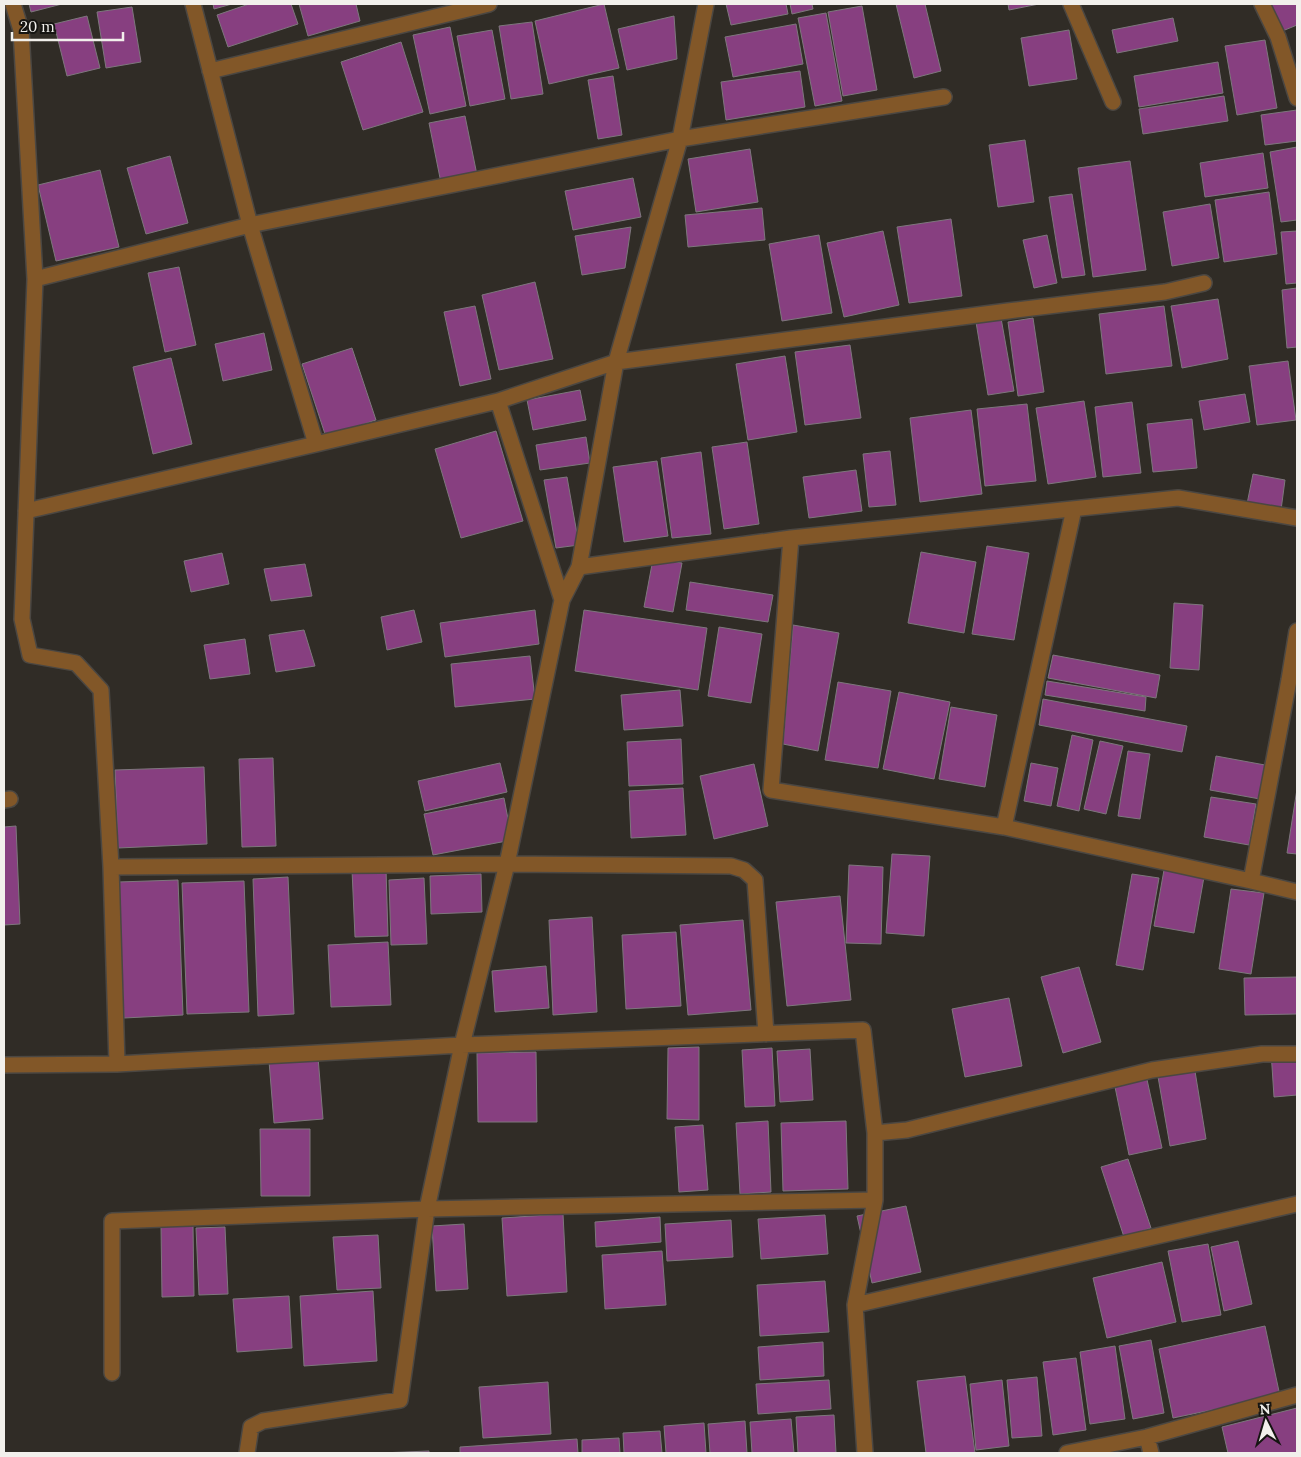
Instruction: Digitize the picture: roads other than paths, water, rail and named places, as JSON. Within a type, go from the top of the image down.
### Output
[{"type":"street","points":[[13,4],[21,30],[35,279],[22,619],[30,655],[76,663],[101,690],[111,867],[118,1064]]},
{"type":"street","points":[[193,4],[250,225],[316,444]]},
{"type":"street","points":[[210,71],[489,4]]},
{"type":"street","points":[[247,1453],[251,1427],[263,1421],[400,1400],[427,1210],[462,1045],[507,864],[562,600],[579,567],[616,362],[680,139],[706,4]]},
{"type":"street","points":[[1070,4],[1113,102]]},
{"type":"street","points":[[1262,4],[1278,37],[1297,98]]},
{"type":"street","points":[[35,279],[250,225],[680,139],[944,97]]},
{"type":"street","points":[[26,511],[498,401],[616,362],[1166,292],[1204,283]]},
{"type":"street","points":[[498,401],[562,600]]},
{"type":"street","points":[[579,567],[791,538],[1178,498],[1297,518]]},
{"type":"street","points":[[1004,827],[1074,509]]},
{"type":"street","points":[[791,538],[771,790],[1004,827],[1297,892]]},
{"type":"street","points":[[1251,881],[1290,680],[1297,631]]},
{"type":"street","points":[[111,867],[507,864],[731,866],[744,870],[755,880],[766,1034]]},
{"type":"street","points":[[4,1065],[118,1064],[462,1045],[863,1030],[875,1133],[875,1200],[855,1305],[865,1453]]},
{"type":"street","points":[[875,1133],[907,1130],[1152,1070],[1262,1054],[1297,1054]]},
{"type":"street","points":[[112,1373],[112,1221],[427,1210],[875,1200]]},
{"type":"street","points":[[855,1305],[1297,1204]]},
{"type":"street","points":[[1067,1453],[1147,1437],[1297,1395]]},
{"type":"street","points":[[1147,1437],[1151,1453]]}]
